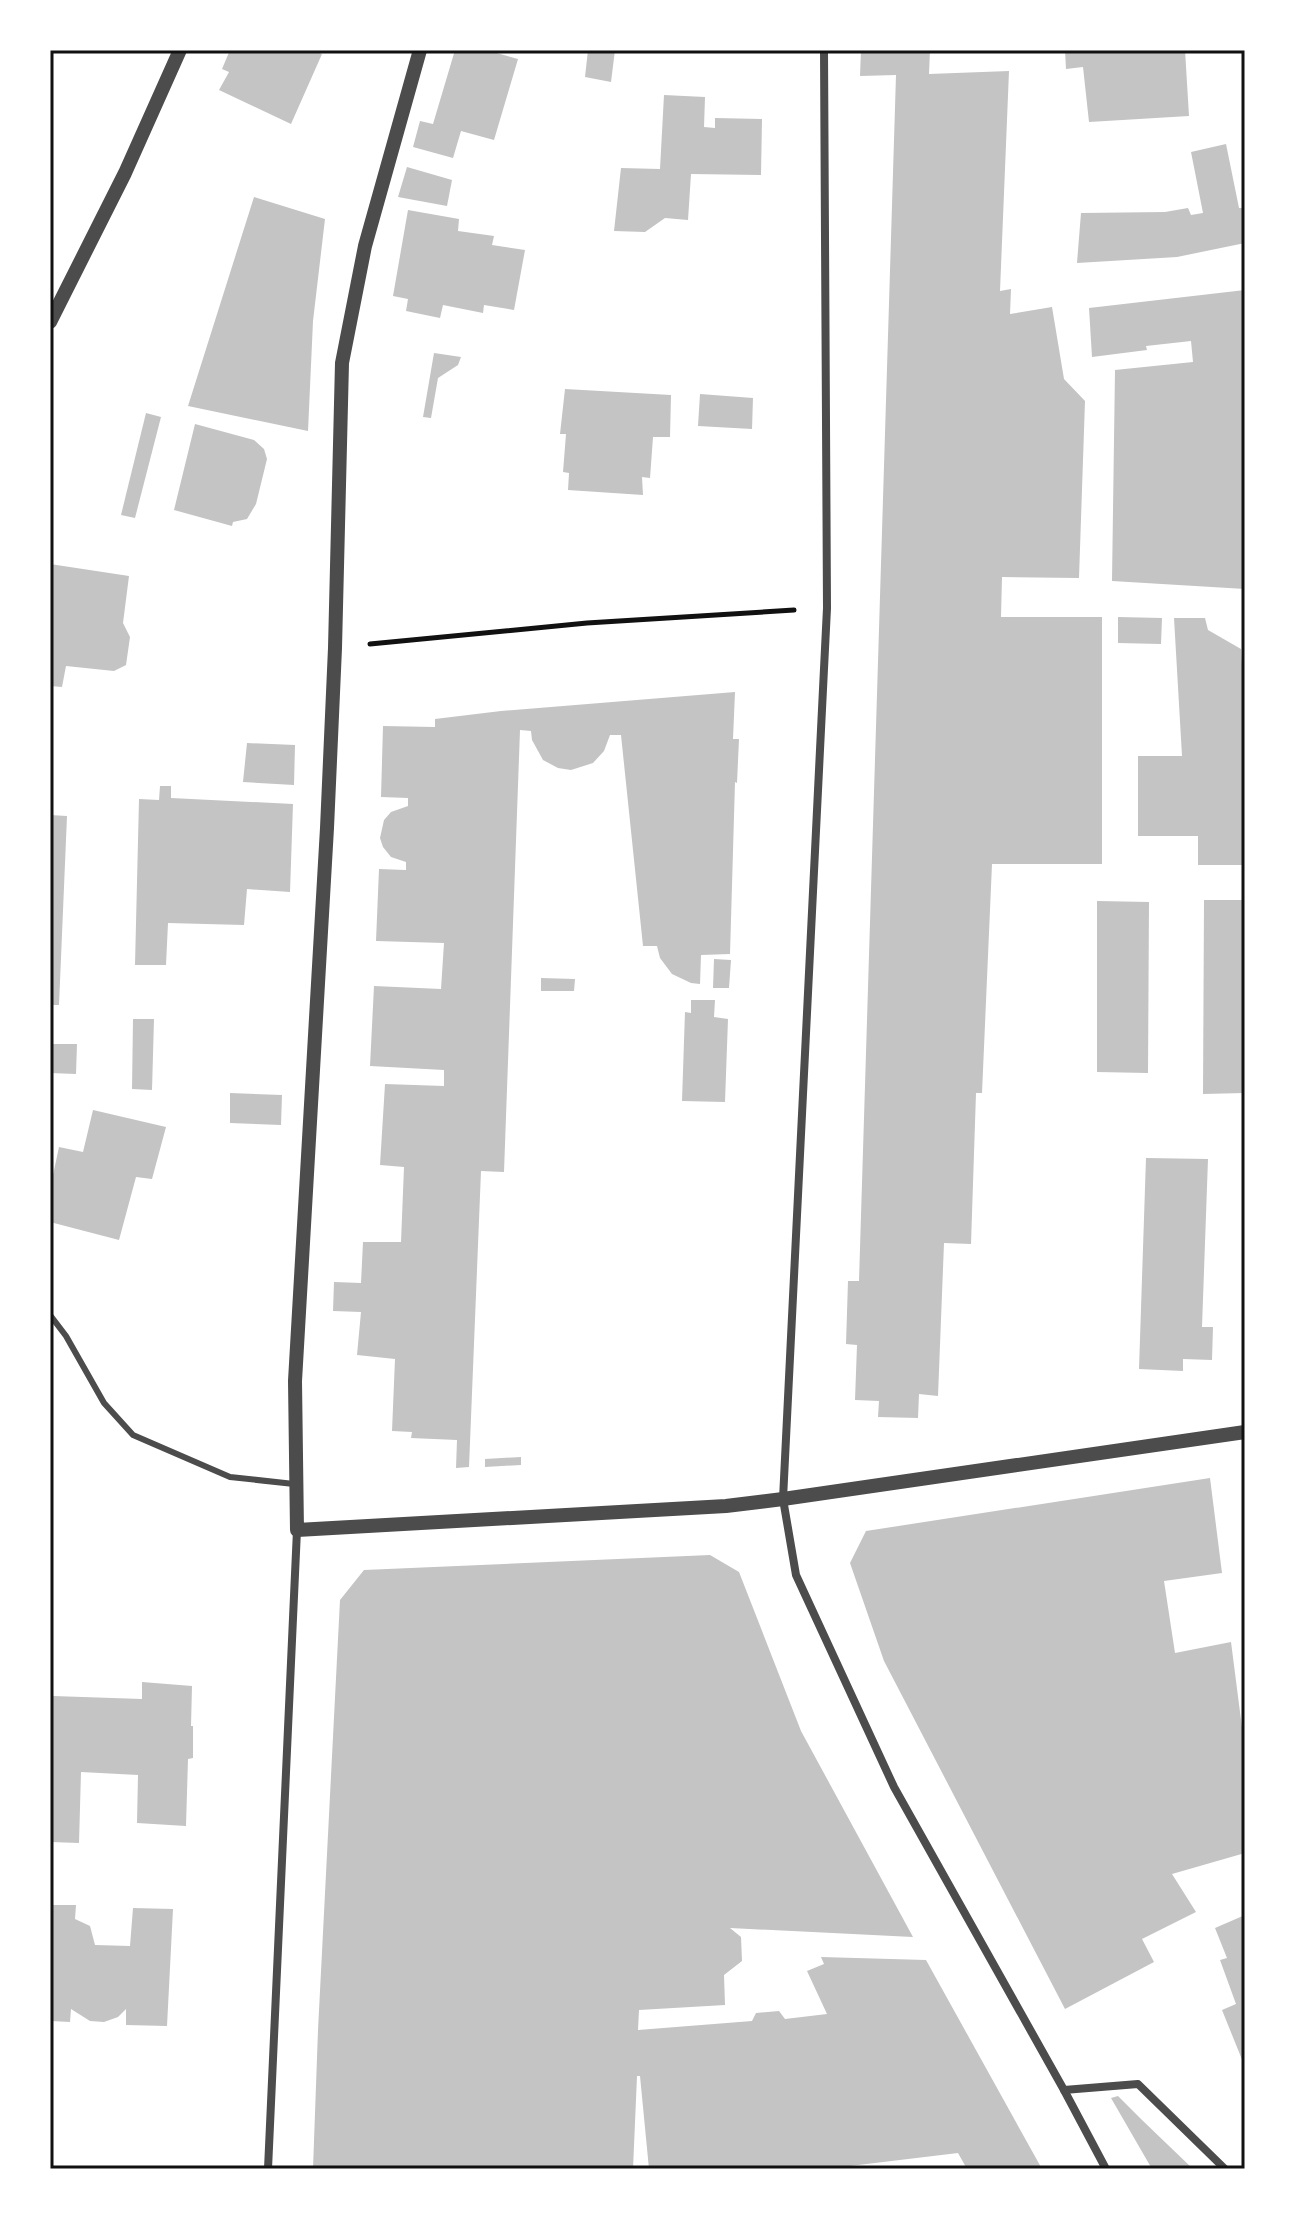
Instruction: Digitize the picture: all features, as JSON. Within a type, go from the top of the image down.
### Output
[{"type":"street","points":[[50,322],[125,173],[180,50]]},
{"type":"street","points":[[268,2169],[297,1530],[295,1381],[327,844],[342,363],[365,246],[420,50]]},
{"type":"street","points":[[824,50],[827,608],[783,1499],[796,1575],[894,1787],[1106,2169]]},
{"type":"street","points":[[297,1530],[726,1506],[1245,1432]]},
{"type":"street","points":[[1064,2090],[1138,2084],[1225,2169]]},
{"type":"lane","points":[[50,1315],[66,1336],[104,1403],[133,1435],[230,1477],[295,1484]]},
{"type":"path","points":[[335,648],[587,623],[827,608]]},
{"type":"building","points":[[230,50],[312,50],[322,54],[291,124],[219,90],[229,72],[222,69]]},
{"type":"building","points":[[455,50],[486,50],[518,59],[494,140],[461,131],[453,158],[413,147],[420,121],[433,124]]},
{"type":"building","points":[[588,50],[615,50],[611,82],[585,77]]},
{"type":"building","points":[[861,50],[930,50],[929,74],[1009,71],[1000,291],[1011,289],[1010,314],[1052,307],[1064,379],[1085,401],[1079,578],[1002,577],[1001,617],[1102,617],[1102,864],[992,864],[982,1093],[976,1093],[971,1244],[944,1243],[938,1396],[919,1394],[918,1418],[878,1417],[879,1401],[855,1400],[857,1345],[846,1344],[848,1281],[859,1281],[896,75],[860,76]]},
{"type":"building","points":[[1065,50],[1185,50],[1189,116],[1089,122],[1083,67],[1066,69]]},
{"type":"building","points":[[664,95],[705,97],[704,127],[715,128],[715,118],[762,119],[761,175],[691,174],[688,220],[665,218],[645,232],[614,231],[621,168],[660,169]]},
{"type":"building","points":[[1226,144],[1239,208],[1245,208],[1245,243],[1177,257],[1077,263],[1081,213],[1165,212],[1188,208],[1191,215],[1203,213],[1191,152]]},
{"type":"building","points":[[407,167],[452,180],[447,206],[398,197]]},
{"type":"building","points":[[254,197],[325,219],[313,321],[308,431],[188,406]]},
{"type":"building","points":[[408,210],[459,219],[458,231],[494,236],[492,245],[525,250],[514,310],[484,305],[483,313],[443,305],[440,318],[406,311],[408,299],[393,296]]},
{"type":"building","points":[[1245,290],[1245,589],[1112,581],[1115,370],[1193,362],[1191,341],[1092,357],[1089,308]]},
{"type":"building","points":[[434,353],[461,357],[458,365],[438,378],[431,418],[423,417]]},
{"type":"building","points":[[565,389],[671,395],[670,437],[653,437],[650,478],[642,477],[643,495],[568,490],[569,473],[563,472],[566,434],[560,434]]},
{"type":"building","points":[[700,394],[753,398],[752,429],[698,426]]},
{"type":"building","points":[[146,413],[161,417],[135,518],[121,515]]},
{"type":"building","points":[[195,424],[254,440],[264,449],[267,459],[256,504],[247,519],[233,522],[232,526],[174,510]]},
{"type":"building","points":[[50,564],[129,576],[123,623],[130,637],[126,665],[114,671],[66,666],[62,687],[50,686]]},
{"type":"building","points":[[1118,617],[1162,618],[1161,644],[1118,643]]},
{"type":"building","points":[[1174,618],[1205,618],[1208,630],[1241,649],[1245,714],[1245,865],[1198,865],[1198,836],[1138,836],[1138,756],[1182,756]]},
{"type":"building","points":[[735,692],[733,739],[739,739],[730,954],[701,955],[700,984],[672,974],[660,958],[657,946],[643,946],[621,735],[610,735],[604,751],[593,763],[571,770],[558,768],[543,760],[532,740],[531,731],[520,730],[504,1172],[481,1171],[469,1467],[456,1468],[457,1440],[411,1438],[412,1432],[392,1431],[395,1359],[357,1355],[361,1312],[333,1311],[334,1282],[361,1283],[363,1242],[401,1242],[404,1167],[380,1165],[385,1084],[444,1086],[444,1070],[370,1066],[374,986],[441,989],[444,943],[376,941],[379,869],[406,870],[406,862],[391,857],[380,838],[384,820],[391,812],[408,806],[408,798],[381,797],[383,726],[435,727],[435,719],[501,711]]},
{"type":"building","points":[[247,743],[295,745],[294,785],[243,782]]},
{"type":"building","points":[[160,786],[171,786],[171,798],[293,804],[290,892],[247,889],[244,925],[168,923],[166,965],[135,965],[139,799],[159,800]]},
{"type":"building","points":[[50,815],[67,816],[59,1005],[50,1005]]},
{"type":"building","points":[[1204,900],[1245,900],[1245,1093],[1203,1094]]},
{"type":"building","points":[[1097,901],[1149,902],[1148,1073],[1097,1072]]},
{"type":"building","points":[[714,959],[731,960],[729,988],[713,988]]},
{"type":"building","points":[[541,978],[575,979],[574,991],[541,991]]},
{"type":"building","points":[[691,1000],[715,1000],[714,1017],[728,1019],[725,1102],[682,1101],[685,1012],[691,1013]]},
{"type":"building","points":[[133,1019],[154,1019],[152,1090],[132,1089]]},
{"type":"building","points":[[50,1044],[77,1044],[76,1074],[50,1073]]},
{"type":"building","points":[[230,1093],[282,1095],[281,1125],[230,1123]]},
{"type":"building","points":[[93,1110],[166,1127],[152,1179],[136,1177],[119,1240],[50,1222],[50,1189],[59,1147],[83,1152]]},
{"type":"building","points":[[1146,1158],[1208,1159],[1202,1327],[1213,1327],[1212,1360],[1183,1359],[1183,1371],[1139,1369]]},
{"type":"building","points":[[521,1457],[521,1465],[485,1467],[485,1459]]},
{"type":"building","points":[[1210,1478],[1222,1573],[1164,1581],[1175,1653],[1231,1642],[1245,1751],[1245,1853],[1172,1874],[1196,1912],[1142,1939],[1154,1962],[1065,2009],[884,1661],[850,1563],[866,1531]]},
{"type":"building","points":[[710,1555],[739,1572],[801,1731],[913,1937],[730,1928],[741,1937],[742,1961],[724,1975],[725,2005],[639,2010],[638,2030],[752,2021],[756,2013],[779,2011],[785,2019],[827,2014],[807,1971],[824,1964],[821,1957],[926,1960],[1042,2169],[967,2169],[958,2153],[825,2169],[649,2169],[640,2076],[637,2076],[633,2169],[313,2169],[340,1600],[364,1570]]},
{"type":"building","points":[[142,1682],[192,1686],[193,1758],[188,1759],[186,1826],[137,1823],[138,1775],[81,1772],[79,1843],[50,1842],[50,1698],[142,1699]]},
{"type":"building","points":[[50,1905],[76,1905],[75,1919],[90,1926],[95,1945],[130,1946],[133,1908],[173,1909],[167,2026],[126,2025],[126,2009],[118,2017],[104,2022],[90,2021],[71,2009],[70,2022],[50,2021]]},
{"type":"building","points":[[1245,1915],[1245,2067],[1222,2010],[1236,2004],[1220,1960],[1227,1958],[1215,1928]]},
{"type":"building","points":[[1118,2096],[1193,2169],[1152,2169],[1111,2098]]}]
